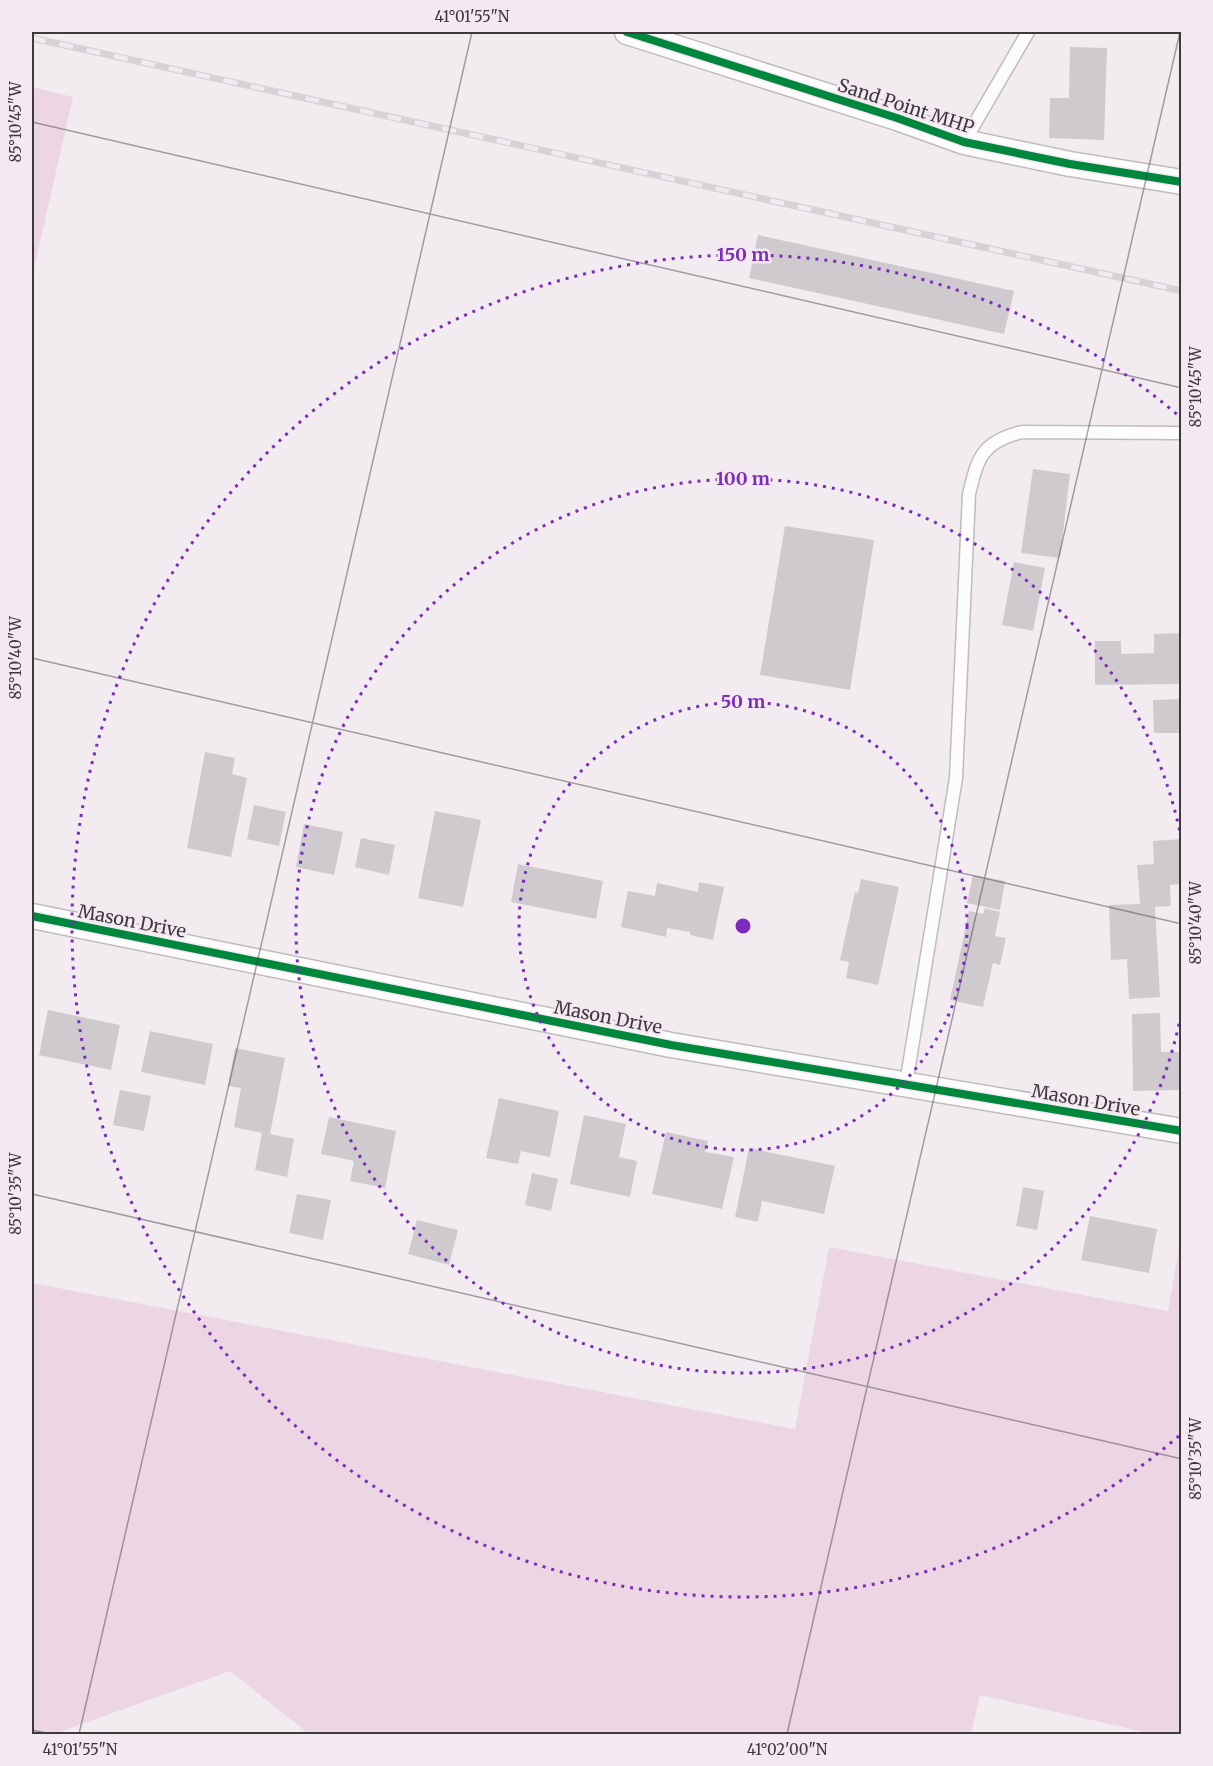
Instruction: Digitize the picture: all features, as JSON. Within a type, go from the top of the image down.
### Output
[{"type":"street","name":"Sand Point MHP","points":[[627,32],[897,117],[964,142],[1070,164],[1182,182]]},
{"type":"street","name":"Mason Drive","points":[[32,916],[671,1045],[1182,1131]]},
{"type":"lane","points":[[964,142],[1028,32]]},
{"type":"lane","points":[[906,1084],[956,778],[969,494],[975,469],[986,449],[993,443],[1001,437],[1022,432],[1182,433]]},
{"type":"shaded area","points":[[32,87],[73,97],[32,277]]},
{"type":"shaded area","points":[[1181,1236],[1181,1734],[1153,1734],[980,1695],[971,1734],[309,1734],[230,1671],[54,1734],[32,1734],[32,1283],[795,1429],[829,1247],[1168,1311]]},
{"type":"building","points":[[1070,47],[1107,48],[1104,140],[1049,138],[1050,98],[1069,98]]},
{"type":"building","points":[[758,235],[1014,291],[1004,334],[749,278]]},
{"type":"building","points":[[1033,469],[1070,474],[1060,558],[1021,553]]},
{"type":"building","points":[[785,526],[874,540],[850,690],[760,675]]},
{"type":"building","points":[[1014,562],[1045,568],[1033,631],[1002,625]]},
{"type":"building","points":[[1182,633],[1182,684],[1095,685],[1095,641],[1121,641],[1121,654],[1154,653],[1154,634]]},
{"type":"building","points":[[1182,699],[1182,733],[1154,733],[1153,700]]},
{"type":"building","points":[[205,752],[235,758],[232,774],[247,778],[231,857],[187,848]]},
{"type":"building","points":[[254,805],[286,812],[279,846],[247,839]]},
{"type":"building","points":[[435,811],[481,820],[463,907],[418,898]]},
{"type":"building","points":[[304,824],[343,832],[334,875],[296,867]]},
{"type":"building","points":[[361,838],[395,845],[389,875],[355,867]]},
{"type":"building","points":[[1182,839],[1182,884],[1170,885],[1171,906],[1155,907],[1160,997],[1129,999],[1127,959],[1111,960],[1109,905],[1140,904],[1137,865],[1154,864],[1153,841]]},
{"type":"building","points":[[518,864],[603,881],[596,919],[511,902]]},
{"type":"building","points":[[973,875],[1005,881],[1000,910],[967,903]]},
{"type":"building","points":[[861,879],[899,887],[878,985],[846,978],[849,962],[840,960],[855,892],[858,893]]},
{"type":"building","points":[[699,882],[724,887],[713,940],[690,935],[690,932],[667,928],[666,937],[621,927],[628,891],[655,896],[657,883],[698,892]]},
{"type":"building","points":[[985,908],[1000,912],[995,936],[1006,938],[1000,965],[993,963],[983,1007],[950,1000],[969,911],[983,914]]},
{"type":"building","points":[[48,1010],[120,1025],[111,1070],[39,1055]]},
{"type":"building","points":[[1160,1013],[1161,1052],[1182,1052],[1182,1090],[1133,1091],[1132,1014]]},
{"type":"building","points":[[150,1031],[213,1044],[205,1085],[141,1072]]},
{"type":"building","points":[[235,1048],[285,1058],[270,1134],[294,1139],[287,1177],[255,1170],[262,1133],[234,1127],[241,1088],[228,1086]]},
{"type":"building","points":[[120,1090],[151,1096],[144,1131],[113,1125]]},
{"type":"building","points":[[499,1098],[559,1111],[550,1157],[521,1151],[518,1164],[486,1158]]},
{"type":"building","points":[[584,1115],[626,1124],[619,1157],[637,1161],[630,1197],[570,1184]]},
{"type":"building","points":[[329,1117],[396,1131],[385,1188],[350,1181],[354,1161],[321,1154]]},
{"type":"building","points":[[666,1132],[708,1141],[705,1152],[734,1157],[722,1209],[652,1194]]},
{"type":"building","points":[[749,1148],[835,1166],[824,1214],[762,1201],[758,1222],[735,1217]]},
{"type":"building","points":[[532,1173],[558,1179],[551,1211],[525,1205]]},
{"type":"building","points":[[1023,1187],[1044,1191],[1037,1230],[1016,1226]]},
{"type":"building","points":[[297,1194],[331,1200],[323,1240],[289,1233]]},
{"type":"building","points":[[1090,1216],[1157,1229],[1149,1273],[1081,1260]]},
{"type":"building","points":[[417,1220],[458,1230],[449,1265],[408,1254]]},
{"type":"railway","points":[[32,38],[1182,291]]},
{"type":"cycle path","points":[[627,32],[897,118],[964,142],[1070,164],[1182,182]]},
{"type":"cycle path","points":[[32,916],[671,1045],[1182,1131]]}]
